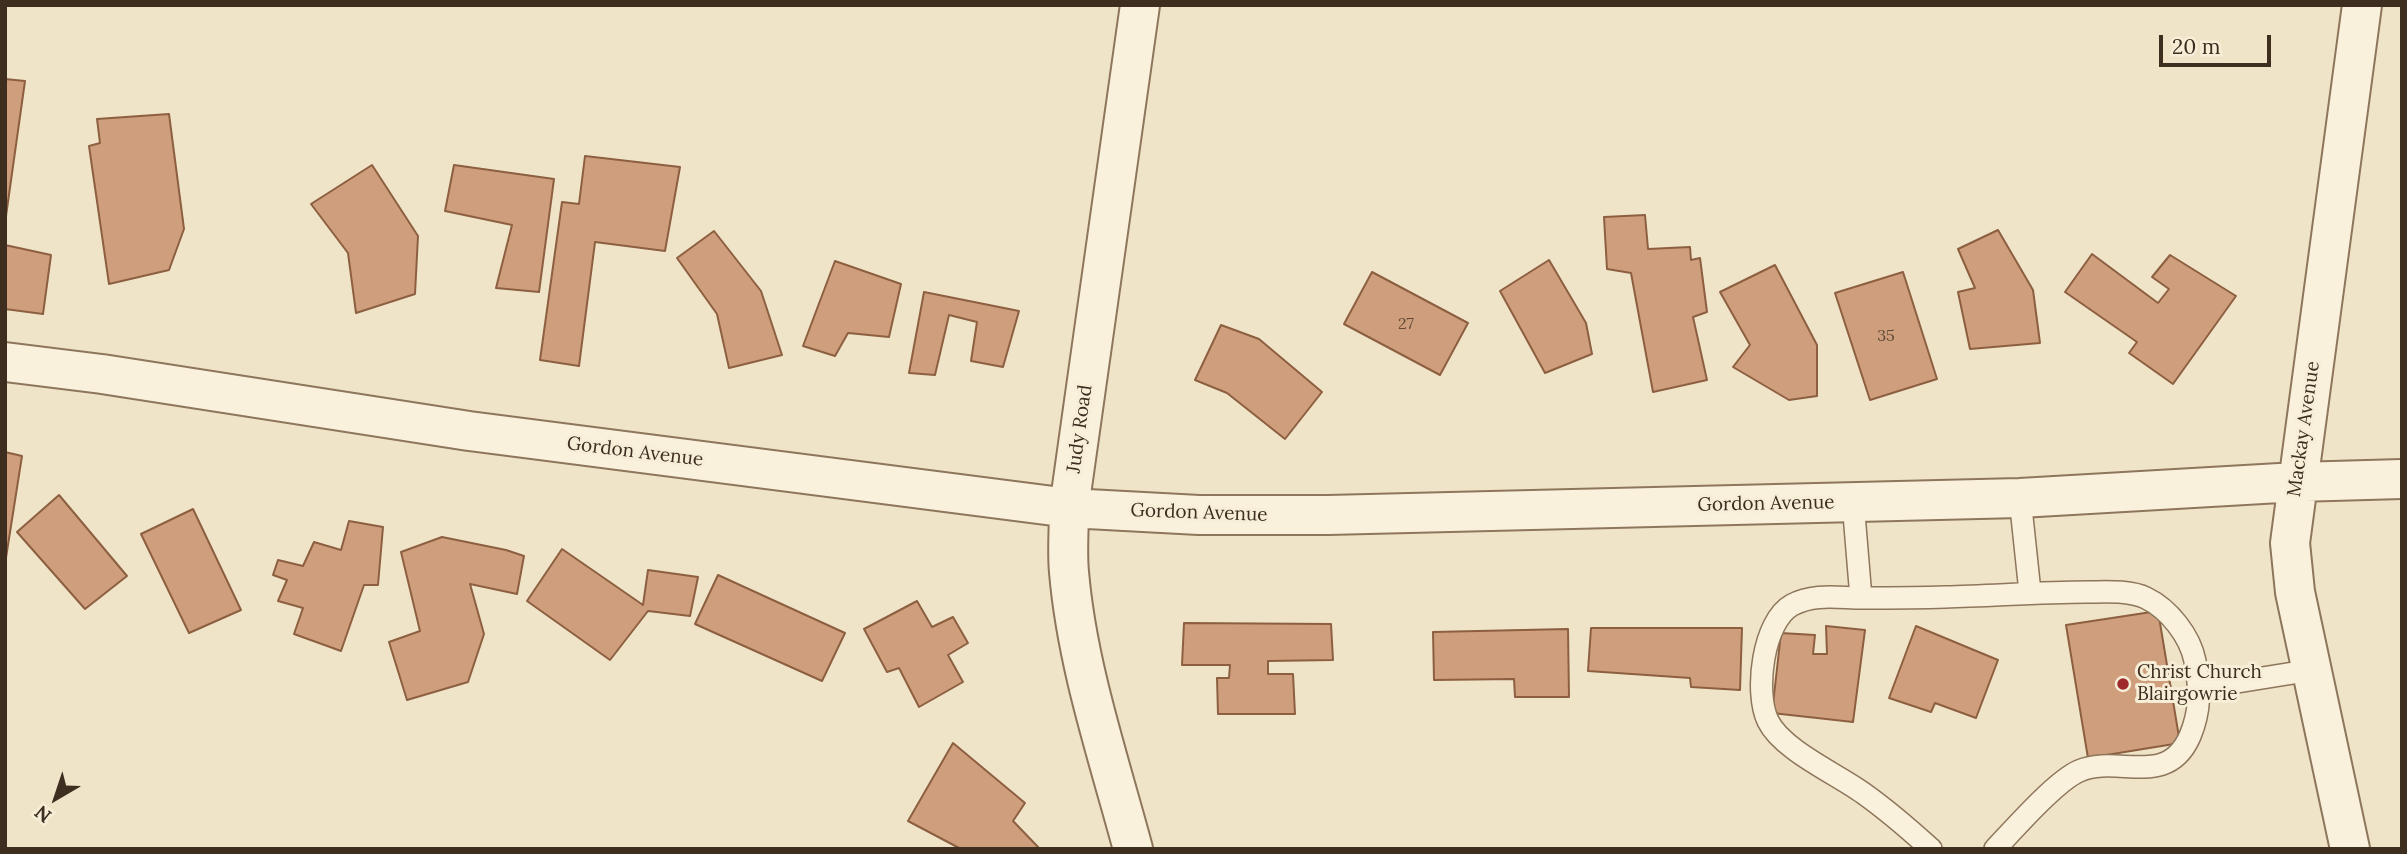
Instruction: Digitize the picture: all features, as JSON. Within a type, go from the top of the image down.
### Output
[{"type":"street","name":"Judy Road","points":[[1133,849],[1078,633],[1069,572],[1069,508],[1140,5]]},
{"type":"street","name":"Mackay Avenue","points":[[2350,849],[2295,592],[2290,543],[2362,5]]},
{"type":"street","name":"Gordon Avenue","points":[[5,362],[102,374],[469,431],[1069,508],[1199,515],[1328,515],[2020,498],[2297,482],[2402,479]]},
{"type":"lane","points":[[2020,498],[2031,592]]},
{"type":"lane","points":[[1853,502],[1861,598]]},
{"type":"lane","points":[[1931,849],[1861,791],[1782,739],[1768,721],[1763,703],[1763,664],[1769,635],[1778,618],[1792,605],[1817,597],[1946,597],[2031,592],[2115,592],[2144,597],[2163,608],[2193,650],[2200,688],[2198,713],[2189,739],[2175,757],[2160,765],[2138,769],[2107,764],[2075,772],[2040,802],[1995,849]]},
{"type":"lane","points":[[2200,688],[2312,670]]},
{"type":"building","points":[[5,79],[25,81],[5,223]]},
{"type":"building","points":[[169,114],[184,229],[169,270],[109,284],[89,146],[100,143],[97,119]]},
{"type":"building","points":[[585,156],[680,167],[665,251],[595,242],[579,366],[540,360],[562,202],[579,204]]},
{"type":"building","points":[[372,165],[418,236],[415,294],[356,313],[348,253],[311,204]]},
{"type":"building","points":[[454,165],[554,179],[539,292],[496,288],[512,225],[445,211]]},
{"type":"building","points":[[1645,215],[1648,249],[1690,247],[1691,260],[1700,258],[1707,312],[1693,317],[1707,380],[1653,392],[1631,273],[1607,269],[1604,217]]},
{"type":"building","points":[[1998,230],[2033,290],[2040,343],[1970,349],[1958,292],[1975,288],[1958,249]]},
{"type":"building","points":[[714,231],[761,291],[782,355],[729,368],[717,314],[677,258]]},
{"type":"building","points":[[5,245],[51,255],[43,314],[5,309]]},
{"type":"building","points":[[2092,254],[2158,303],[2169,289],[2152,277],[2170,255],[2236,296],[2173,384],[2129,353],[2137,342],[2065,292]]},
{"type":"building","points":[[1549,260],[1586,323],[1592,354],[1545,373],[1500,291]]},
{"type":"building","points":[[835,261],[901,284],[889,337],[848,333],[835,356],[803,346]]},
{"type":"building","points":[[1775,265],[1817,345],[1817,396],[1789,400],[1733,367],[1750,345],[1720,292]]},
{"type":"building","points":[[1372,272],[1468,323],[1440,375],[1344,324]]},
{"type":"building","points":[[1903,272],[1937,379],[1870,400],[1835,293]]},
{"type":"building","points":[[924,292],[1019,311],[1003,367],[971,361],[977,322],[949,315],[935,375],[909,373]]},
{"type":"building","points":[[1221,325],[1259,339],[1322,392],[1285,439],[1227,393],[1195,380]]},
{"type":"building","points":[[5,452],[22,456],[5,564]]},
{"type":"building","points":[[59,495],[127,576],[85,609],[17,532]]},
{"type":"building","points":[[193,509],[241,610],[189,633],[141,534]]},
{"type":"building","points":[[349,521],[383,527],[378,585],[364,585],[341,651],[294,634],[303,608],[278,601],[287,580],[273,575],[278,560],[303,566],[314,542],[341,550]]},
{"type":"building","points":[[442,537],[524,556],[517,594],[470,584],[484,634],[468,682],[407,700],[389,642],[420,631],[401,552]]},
{"type":"building","points":[[562,549],[643,605],[648,570],[698,577],[690,616],[648,611],[610,660],[527,601]]},
{"type":"building","points":[[718,575],[845,633],[822,681],[695,624]]},
{"type":"building","points":[[917,601],[932,627],[953,617],[968,643],[948,655],[963,682],[919,707],[899,668],[887,672],[864,629]]},
{"type":"building","name":"Christ Church Blairgowrie","points":[[2158,611],[2180,743],[2088,758],[2066,625]]},
{"type":"building","points":[[1184,623],[1331,624],[1333,660],[1268,661],[1268,674],[1293,674],[1295,714],[1218,714],[1217,678],[1229,678],[1230,665],[1182,665]]},
{"type":"building","points":[[1826,626],[1865,630],[1853,722],[1772,713],[1781,633],[1815,635],[1813,654],[1827,654]]},
{"type":"building","points":[[1916,626],[1998,660],[1976,718],[1935,703],[1931,712],[1889,698]]},
{"type":"building","points":[[1591,628],[1742,628],[1740,690],[1691,687],[1690,678],[1588,671]]},
{"type":"building","points":[[1568,629],[1569,697],[1515,697],[1514,679],[1434,680],[1433,632]]},
{"type":"building","points":[[953,743],[1025,803],[1013,821],[1040,849],[961,849],[908,821]]},
{"type":"place","name":"Christ Church Blairgowrie","points":[[2123,684]]}]
